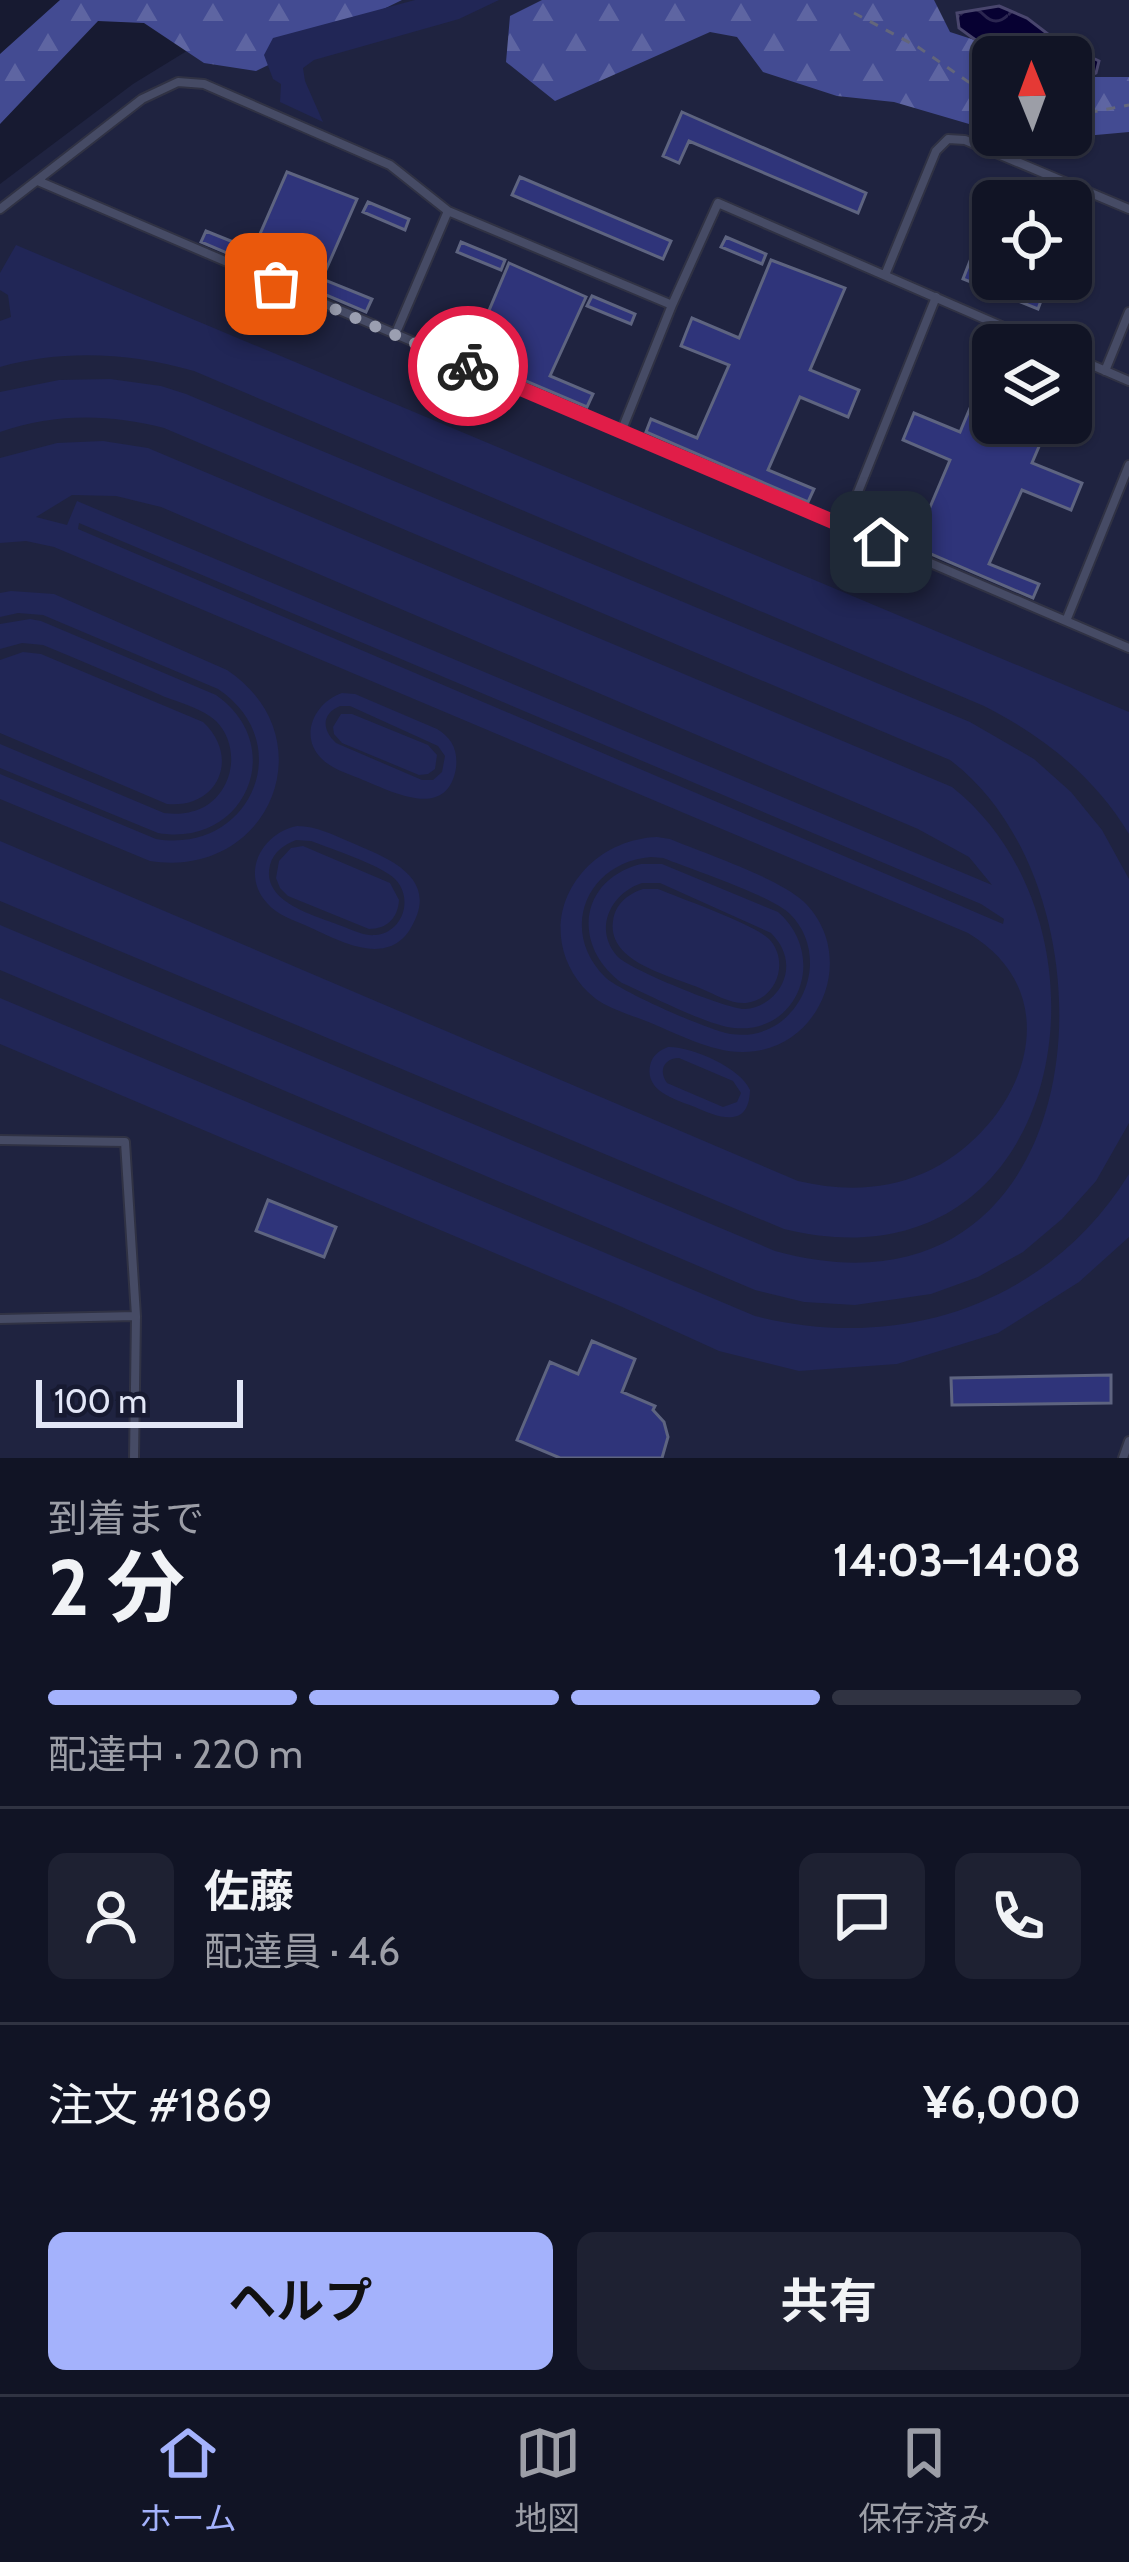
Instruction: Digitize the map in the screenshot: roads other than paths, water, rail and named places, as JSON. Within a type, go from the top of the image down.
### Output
[{"type":"lane","points":[[0,209],[142,99],[178,82],[204,84],[389,165],[448,211],[672,305]]},
{"type":"lane","points":[[885,275],[936,151],[948,139],[965,140],[1129,209]]},
{"type":"lane","points":[[38,181],[1129,648]]},
{"type":"lane","points":[[622,432],[718,203],[997,324]]},
{"type":"lane","points":[[395,335],[448,211]]},
{"type":"lane","points":[[844,526],[936,297]]},
{"type":"lane","points":[[1105,371],[1129,312]]},
{"type":"lane","points":[[1092,365],[1129,381]]},
{"type":"lane","points":[[1066,621],[1129,465]]},
{"type":"lane","points":[[0,1139],[124,1142],[136,1316],[134,1458]]},
{"type":"lane","points":[[0,1319],[136,1316]]},
{"type":"lane","points":[[1123,1458],[1129,1444]]},
{"type":"water","points":[[999,6],[1027,18],[1050,36],[972,37],[959,28],[957,13]]}]
